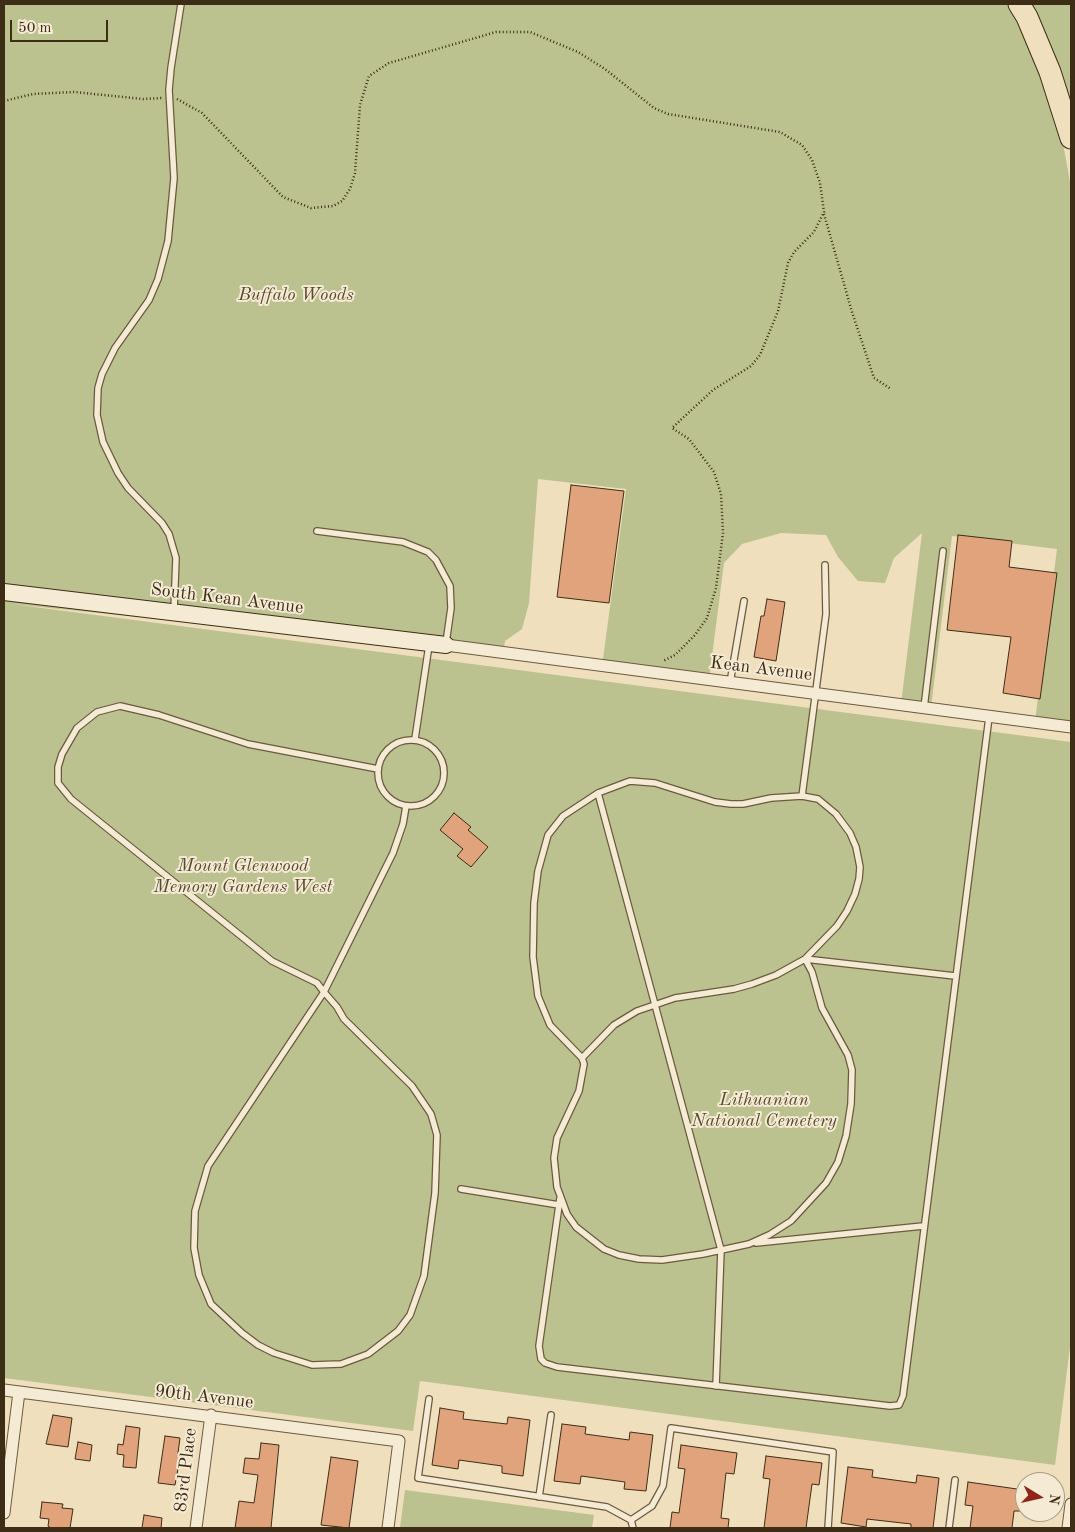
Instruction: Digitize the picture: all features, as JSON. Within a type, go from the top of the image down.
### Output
[{"type":"highway","points":[[1019,4],[1027,17],[1050,72],[1071,138]]},
{"type":"street","name":"South Kean Avenue","points":[[4,592],[446,645]]},
{"type":"street","name":"Kean Avenue","points":[[446,645],[1071,727]]},
{"type":"street","name":"90th Avenue","points":[[4,1390],[211,1415],[399,1441],[388,1528]]},
{"type":"street","points":[[4,1513],[19,1392]]},
{"type":"street","name":"83rd Place","points":[[196,1528],[211,1415]]},
{"type":"street","points":[[1068,1528],[1071,1504]]},
{"type":"lane","points":[[174,612],[176,558],[169,534],[162,523],[128,488],[118,474],[103,442],[97,415],[98,388],[102,374],[115,348],[149,300],[158,279],[168,241],[174,178],[170,68],[181,4]]},
{"type":"lane","points":[[317,531],[404,542],[417,546],[436,560],[448,581],[451,592],[446,645]]},
{"type":"lane","points":[[924,708],[943,551]]},
{"type":"lane","points":[[802,796],[826,614],[825,565]]},
{"type":"lane","points":[[730,683],[744,601]]},
{"type":"lane","points":[[415,739],[429,643]]},
{"type":"lane","points":[[378,769],[248,744],[159,715],[120,706],[97,712],[77,728],[58,767],[58,783],[71,800],[272,961],[283,968],[312,979],[324,992],[344,1018],[394,1067],[424,1102],[435,1125],[438,1155],[429,1245],[419,1295],[410,1315],[398,1331],[368,1354],[353,1361],[326,1366],[292,1360],[274,1354],[242,1333],[211,1304],[199,1275],[194,1227],[198,1193],[208,1166],[324,992],[393,853],[403,824],[406,806]]},
{"type":"lane","points":[[560,1196],[539,1346],[541,1358],[545,1363],[557,1367],[716,1386],[890,1406],[899,1405],[903,1396],[988,716]]},
{"type":"lane","points":[[415,739],[432,748],[440,756],[443,766],[443,778],[433,797],[425,803],[406,806],[389,798],[382,790],[378,769],[380,760],[390,746],[415,739]]},
{"type":"lane","points":[[582,1058],[614,1025],[654,1004],[752,984],[776,975],[805,959],[837,926],[855,894],[860,867],[858,852],[850,834],[836,814],[818,800],[802,796],[731,804],[715,802],[654,782],[630,781],[598,793],[567,812],[548,835],[542,852],[534,903],[533,957],[540,1004],[550,1025],[582,1058],[583,1075],[579,1091],[557,1138],[554,1174],[560,1196],[576,1227],[604,1249],[619,1255],[662,1260],[748,1244],[923,1226]]},
{"type":"lane","points":[[598,793],[721,1250],[716,1386]]},
{"type":"lane","points":[[805,959],[955,976]]},
{"type":"lane","points":[[748,1244],[769,1235],[791,1221],[809,1204],[826,1183],[838,1162],[846,1136],[851,1104],[852,1070],[841,1040],[822,1008],[812,972],[805,959]]},
{"type":"lane","points":[[461,1189],[559,1205]]},
{"type":"lane","points":[[429,1399],[418,1478],[607,1507],[631,1520],[633,1528]]},
{"type":"lane","points":[[539,1497],[551,1415]]},
{"type":"lane","points":[[631,1520],[652,1506],[664,1486],[671,1428],[833,1452],[828,1528]]},
{"type":"lane","points":[[949,1528],[955,1480]]},
{"type":"path","points":[[4,101],[33,94],[74,92],[143,99],[170,97],[181,99],[202,113],[283,197],[298,204],[323,208],[342,201],[350,190],[355,173],[360,105],[370,76],[389,63],[496,32],[530,32],[592,60],[654,108],[668,114],[780,132],[802,145],[812,160],[820,183],[824,212],[852,312],[874,378],[891,389]]},
{"type":"path","points":[[641,672],[675,655],[695,635],[707,618],[716,588],[723,533],[721,494],[714,472],[689,440],[672,428],[713,390],[751,366],[760,354],[778,311],[788,263],[794,252],[814,232],[824,212]]},
{"type":"green space","points":[[4,4],[1009,4],[1029,41],[1063,144],[1071,187],[1071,725],[1035,721],[1057,549],[952,536],[931,707],[901,704],[922,533],[894,558],[885,583],[858,581],[838,557],[826,535],[781,533],[742,544],[724,563],[709,680],[602,666],[626,489],[538,479],[529,603],[522,629],[505,641],[503,654],[511,655],[11,604],[1071,742],[1071,1339],[1055,1465],[420,1381],[413,1431],[4,1378]]},
{"type":"green space","points":[[1027,4],[1071,4],[1071,110]]},
{"type":"green space","points":[[405,1490],[594,1515],[592,1528],[400,1528]]},
{"type":"building","points":[[571,485],[624,491],[609,603],[557,597]]},
{"type":"building","points":[[958,535],[1012,541],[1009,567],[1057,573],[1040,699],[1003,693],[1011,637],[947,630]]},
{"type":"building","points":[[767,599],[785,602],[776,661],[754,657],[761,616],[764,616]]},
{"type":"building","points":[[454,813],[471,827],[468,830],[488,847],[471,867],[457,856],[463,849],[440,830]]},
{"type":"building","points":[[440,1408],[464,1412],[463,1419],[507,1424],[508,1417],[530,1420],[523,1476],[502,1473],[502,1466],[459,1460],[458,1469],[432,1465]]},
{"type":"building","points":[[53,1415],[72,1418],[68,1447],[46,1444]]},
{"type":"building","points":[[562,1424],[586,1427],[585,1434],[629,1440],[630,1432],[653,1435],[646,1491],[624,1489],[625,1482],[581,1476],[580,1484],[554,1481]]},
{"type":"building","points":[[126,1426],[140,1428],[136,1468],[123,1467],[124,1455],[117,1454],[118,1444],[123,1445]]},
{"type":"building","points":[[165,1436],[180,1438],[178,1453],[181,1453],[175,1485],[158,1483]]},
{"type":"building","points":[[78,1442],[92,1445],[90,1461],[75,1459]]},
{"type":"building","points":[[261,1443],[279,1445],[271,1528],[235,1528],[239,1501],[254,1503],[258,1475],[243,1473],[245,1458],[259,1459]]},
{"type":"building","points":[[681,1445],[737,1453],[734,1474],[726,1473],[721,1518],[729,1519],[728,1528],[670,1528],[672,1512],[679,1513],[685,1469],[678,1468]]},
{"type":"building","points":[[766,1456],[822,1463],[819,1485],[812,1484],[806,1528],[764,1528],[770,1479],[763,1478]]},
{"type":"building","points":[[331,1457],[358,1461],[349,1528],[321,1525]]},
{"type":"building","points":[[848,1467],[873,1470],[872,1477],[916,1483],[917,1475],[939,1478],[933,1528],[911,1528],[911,1524],[867,1519],[866,1527],[841,1523]]},
{"type":"building","points":[[968,1482],[1015,1489],[1015,1511],[1012,1528],[970,1528],[973,1506],[965,1505]]},
{"type":"building","points":[[42,1502],[63,1504],[62,1508],[73,1509],[70,1528],[51,1528],[48,1526],[49,1519],[40,1518]]},
{"type":"building","points":[[144,1515],[162,1518],[161,1528],[142,1528]]},
{"type":"park label","name":"Buffalo Woods","points":[[296,295]]},
{"type":"park label","name":"Mount Glenwood Memory Gardens West","points":[[243,876]]},
{"type":"park label","name":"Lithuanian National Cemetery","points":[[764,1110]]}]
